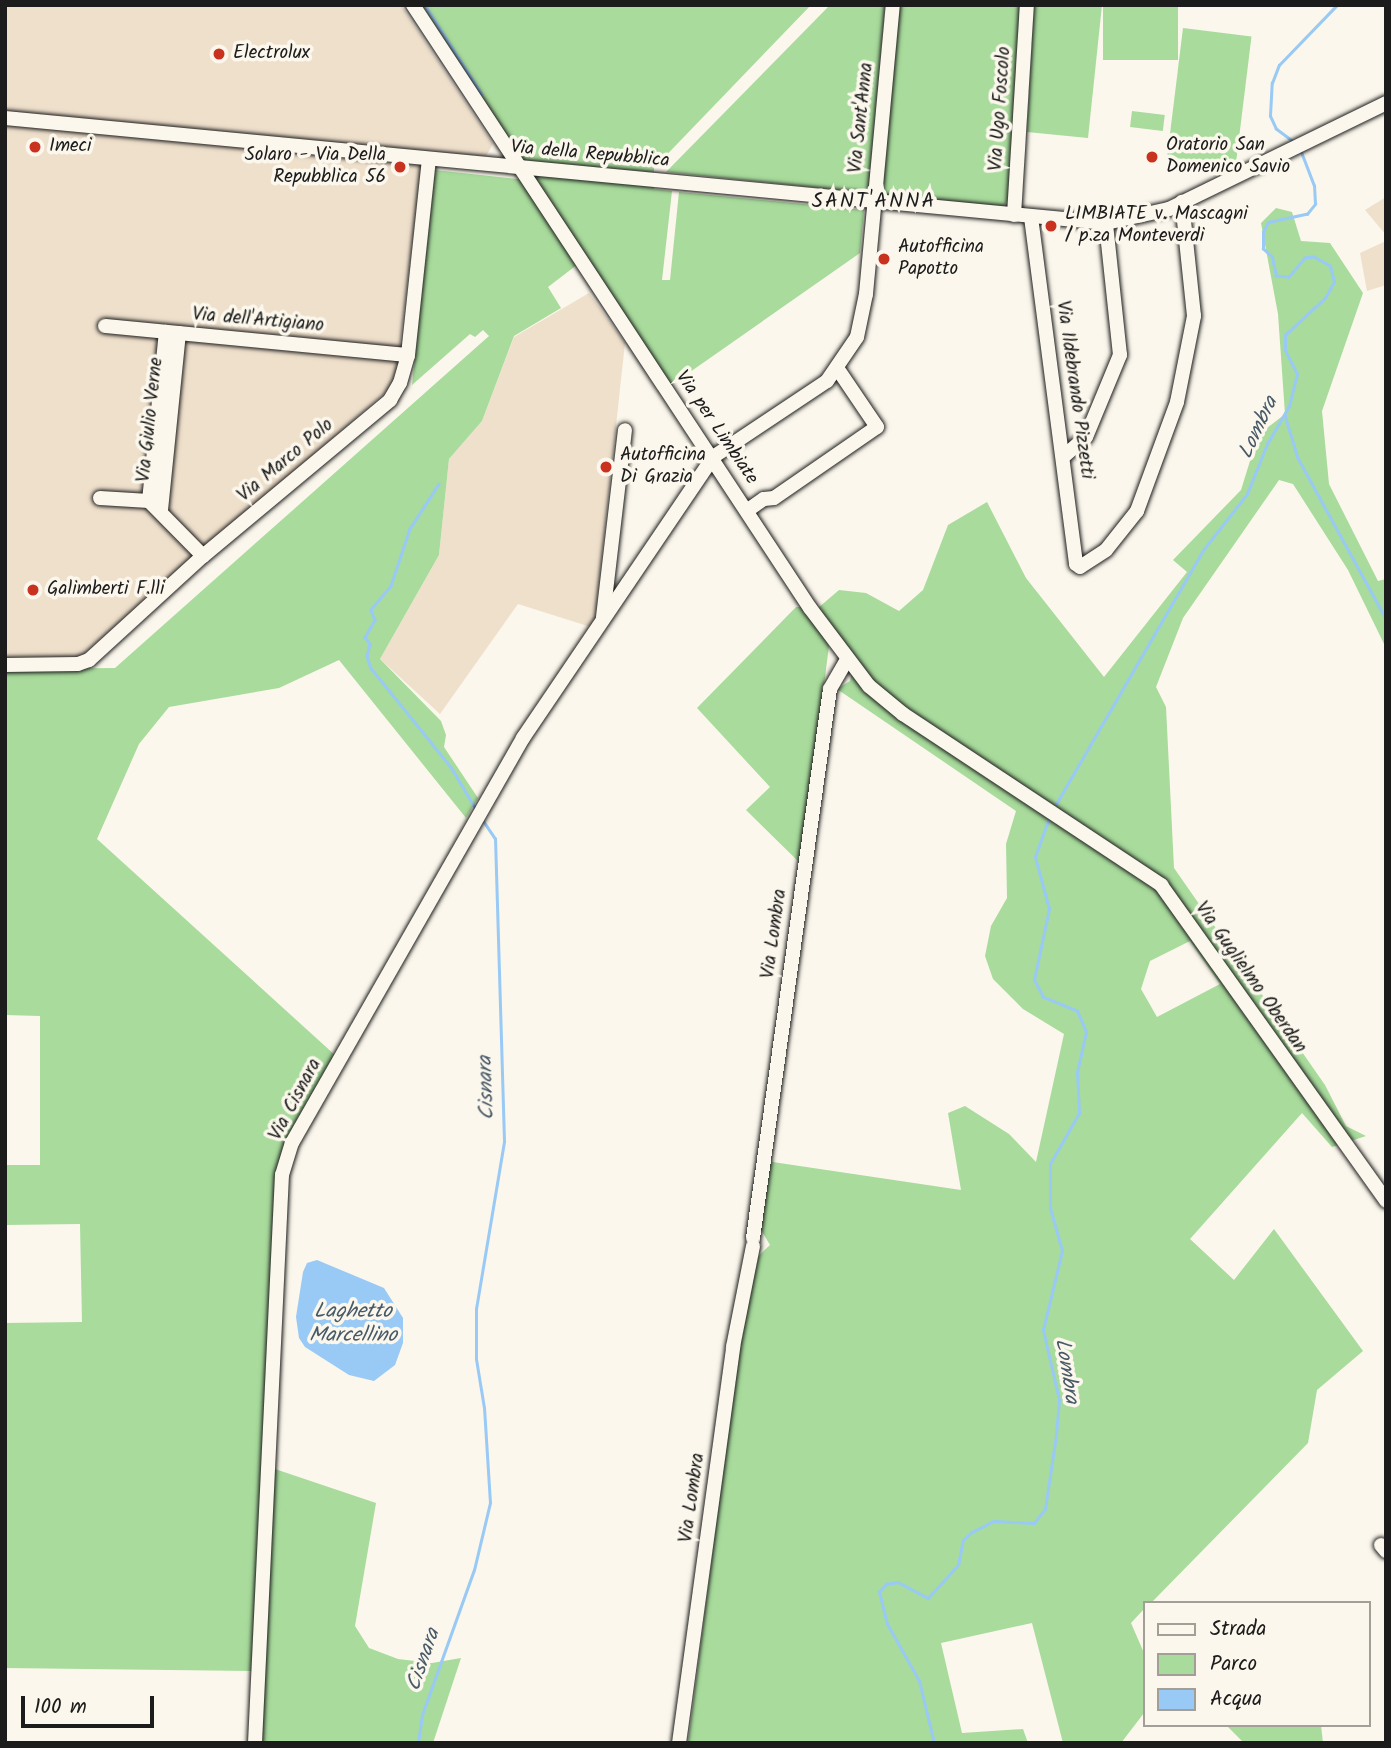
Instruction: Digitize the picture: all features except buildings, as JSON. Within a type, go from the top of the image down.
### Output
[{"type":"street","name":"Via per Limbiate","points":[[413,5],[847,659],[869,686],[902,714],[1052,809]]},
{"type":"street","name":"Via Sant'Anna","points":[[619,595],[713,457],[811,394],[837,368],[857,337],[862,319],[893,5]]},
{"type":"street","name":"Via Ugo Foscolo","points":[[1014,215],[1027,5]]},
{"type":"street","name":"Via della Repubblica","points":[[5,118],[873,204],[1106,223],[1176,205],[1386,103]]},
{"type":"street","name":"Via Marco Polo","points":[[5,664],[78,664],[89,660],[203,556],[390,400],[400,383],[408,355],[429,160]]},
{"type":"street","name":"Via Ildebrando Pizzetti","points":[[1031,217],[1076,564],[1080,567],[1106,550],[1137,511],[1177,402],[1194,316],[1176,205]]},
{"type":"street","points":[[1063,457],[1086,437],[1120,355],[1106,223]]},
{"type":"street","name":"Via dell'Artigiano","points":[[105,326],[408,355]]},
{"type":"street","name":"Via Giulio Verne","points":[[149,501],[173,333]]},
{"type":"street","name":"Via Giulio Verne","points":[[161,510],[173,333]]},
{"type":"street","points":[[748,510],[774,498],[877,427],[837,368]]},
{"type":"street","points":[[603,620],[625,430]]},
{"type":"street","name":"Via Giulio Verne","points":[[100,498],[149,501],[161,510],[203,556]]},
{"type":"street","name":"Via Cisnara","points":[[255,1743],[282,1175],[292,1143],[556,684],[619,595]]},
{"type":"street","name":"Via Lombra","points":[[679,1743],[754,1246],[754,1220],[830,689],[847,659]]},
{"type":"street","name":"Via Guglielmo Oberdan","points":[[1052,809],[1161,885],[1386,1201]]},
{"type":"shaded area","points":[[5,5],[401,5],[493,144],[486,156],[422,163],[395,384],[80,657],[5,658]]},
{"type":"shaded area","points":[[1386,197],[1386,235],[1365,210]]},
{"type":"shaded area","points":[[1386,241],[1386,285],[1367,291],[1360,253]]},
{"type":"shaded area","points":[[589,293],[625,343],[594,628],[518,604],[440,714],[380,659],[439,555],[449,459],[482,421],[514,337]]},
{"type":"green space","points":[[422,5],[811,5],[654,168],[654,189],[672,191],[662,280],[670,280],[679,192],[864,210],[860,253],[670,386],[582,261],[548,287],[561,308],[514,336],[482,421],[449,459],[439,555],[380,659],[441,721],[446,735],[444,747],[478,798],[466,818],[339,660],[279,688],[169,707],[139,744],[97,839],[336,1056],[286,1143],[252,1671],[5,1668],[5,1323],[82,1322],[80,1224],[5,1225],[5,1165],[40,1165],[40,1016],[5,1015],[5,669],[115,668],[489,336],[483,330],[475,337],[470,334],[412,385],[435,170],[518,179],[521,160]]},
{"type":"green space","points":[[830,5],[885,5],[869,193],[666,172]]},
{"type":"green space","points":[[897,5],[1022,5],[1008,200],[1002,208],[883,196],[880,190]]},
{"type":"green space","points":[[1034,5],[1102,5],[1088,138],[1027,132]]},
{"type":"green space","points":[[1103,5],[1178,5],[1178,60],[1103,60]]},
{"type":"green space","points":[[1183,28],[1251,36],[1236,165],[1167,157]]},
{"type":"green space","points":[[1132,111],[1165,115],[1163,131],[1130,127]]},
{"type":"green space","points":[[1276,208],[1292,212],[1301,241],[1330,243],[1363,293],[1322,411],[1329,484],[1378,581],[1386,579],[1386,648],[1348,570],[1293,484],[1279,480],[1183,618],[1156,687],[1166,707],[1174,868],[1325,1085],[1346,1126],[1366,1136],[1332,1147],[1302,1113],[1190,1239],[1234,1280],[1274,1229],[1363,1351],[1317,1390],[1308,1443],[1153,1601],[1142,1601],[1142,1611],[1131,1623],[1142,1648],[1142,1716],[1121,1743],[1063,1743],[1032,1623],[941,1643],[962,1733],[1023,1729],[1028,1743],[688,1743],[750,1264],[770,1245],[757,1223],[766,1161],[961,1190],[948,1113],[965,1106],[1009,1134],[1036,1162],[1064,1034],[1023,1009],[993,979],[985,956],[991,926],[1007,898],[1006,844],[1016,811],[837,689],[850,681],[854,663],[818,608],[839,590],[866,593],[899,611],[923,590],[948,525],[987,502],[1026,578],[1104,677],[1187,572],[1173,560],[1241,490],[1258,435],[1285,414],[1278,314],[1261,223]],"holes":[[[1190,941],[1220,984],[1157,1017],[1141,989],[1150,961]]]},
{"type":"green space","points":[[796,607],[805,607],[829,646],[801,864],[746,810],[770,787],[697,708]]},
{"type":"green space","points":[[272,1468],[376,1503],[355,1626],[369,1648],[398,1659],[432,1663],[461,1658],[433,1743],[261,1743]]},
{"type":"green space","points":[[1228,1727],[1321,1727],[1323,1743],[1244,1743]]},
{"type":"water","name":"Laghetto Marcellino","points":[[317,1260],[384,1288],[403,1318],[403,1343],[395,1365],[374,1381],[349,1375],[305,1347],[299,1338],[296,1317],[303,1272],[307,1263]]},
{"type":"waterway","name":"Cisnara","points":[[425,5],[482,94]]},
{"type":"waterway","name":"Lombra","points":[[1292,141],[1276,129],[1270,116],[1272,83],[1279,65],[1337,5]]},
{"type":"waterway","name":"Lombra","points":[[1056,804],[1204,549],[1247,494],[1267,444],[1289,406],[1297,374],[1285,350],[1285,335],[1325,298],[1334,282],[1330,266],[1314,257],[1305,258],[1289,277],[1276,276],[1272,257],[1263,249],[1263,232],[1268,222],[1307,214],[1315,204],[1314,186],[1301,152]]},
{"type":"waterway","points":[[1285,415],[1298,458],[1386,619]]},
{"type":"waterway","name":"Cisnara","points":[[439,484],[410,529],[391,586],[371,610],[375,620],[365,637],[370,644],[367,656],[371,668],[451,767],[476,809]]},
{"type":"waterway","name":"Lombra","points":[[934,1743],[919,1681],[887,1624],[879,1592],[886,1584],[898,1582],[928,1598],[958,1565],[963,1540],[972,1532],[994,1521],[1034,1523],[1045,1509],[1056,1435],[1059,1400],[1043,1330],[1062,1251],[1050,1208],[1050,1164],[1079,1113],[1077,1072],[1086,1032],[1077,1011],[1043,997],[1034,980],[1049,909],[1035,857],[1049,818]]},
{"type":"waterway","name":"Cisnara","points":[[418,1743],[422,1715],[474,1570],[490,1503],[484,1408],[476,1359],[476,1309],[504,1141],[495,839],[483,821]]},
{"type":"place","name":"Electrolux","points":[[219,54]]},
{"type":"place","name":"Imeci","points":[[35,147]]},
{"type":"place","name":"Oratorio San Domenico Savio","points":[[1152,157]]},
{"type":"place","name":"Solaro - Via Della Repubblica 56","points":[[400,167]]},
{"type":"place","name":"LIMBIATE v. Mascagni / p.za Monteverdi","points":[[1051,226]]},
{"type":"place","name":"Autofficina Papotto","points":[[884,259]]},
{"type":"place","name":"Autofficina Di Grazia","points":[[606,467]]},
{"type":"place","name":"Galimberti F.lli","points":[[33,590]]},
{"type":"district","name":"SANT'ANNA","points":[[874,202]]}]
